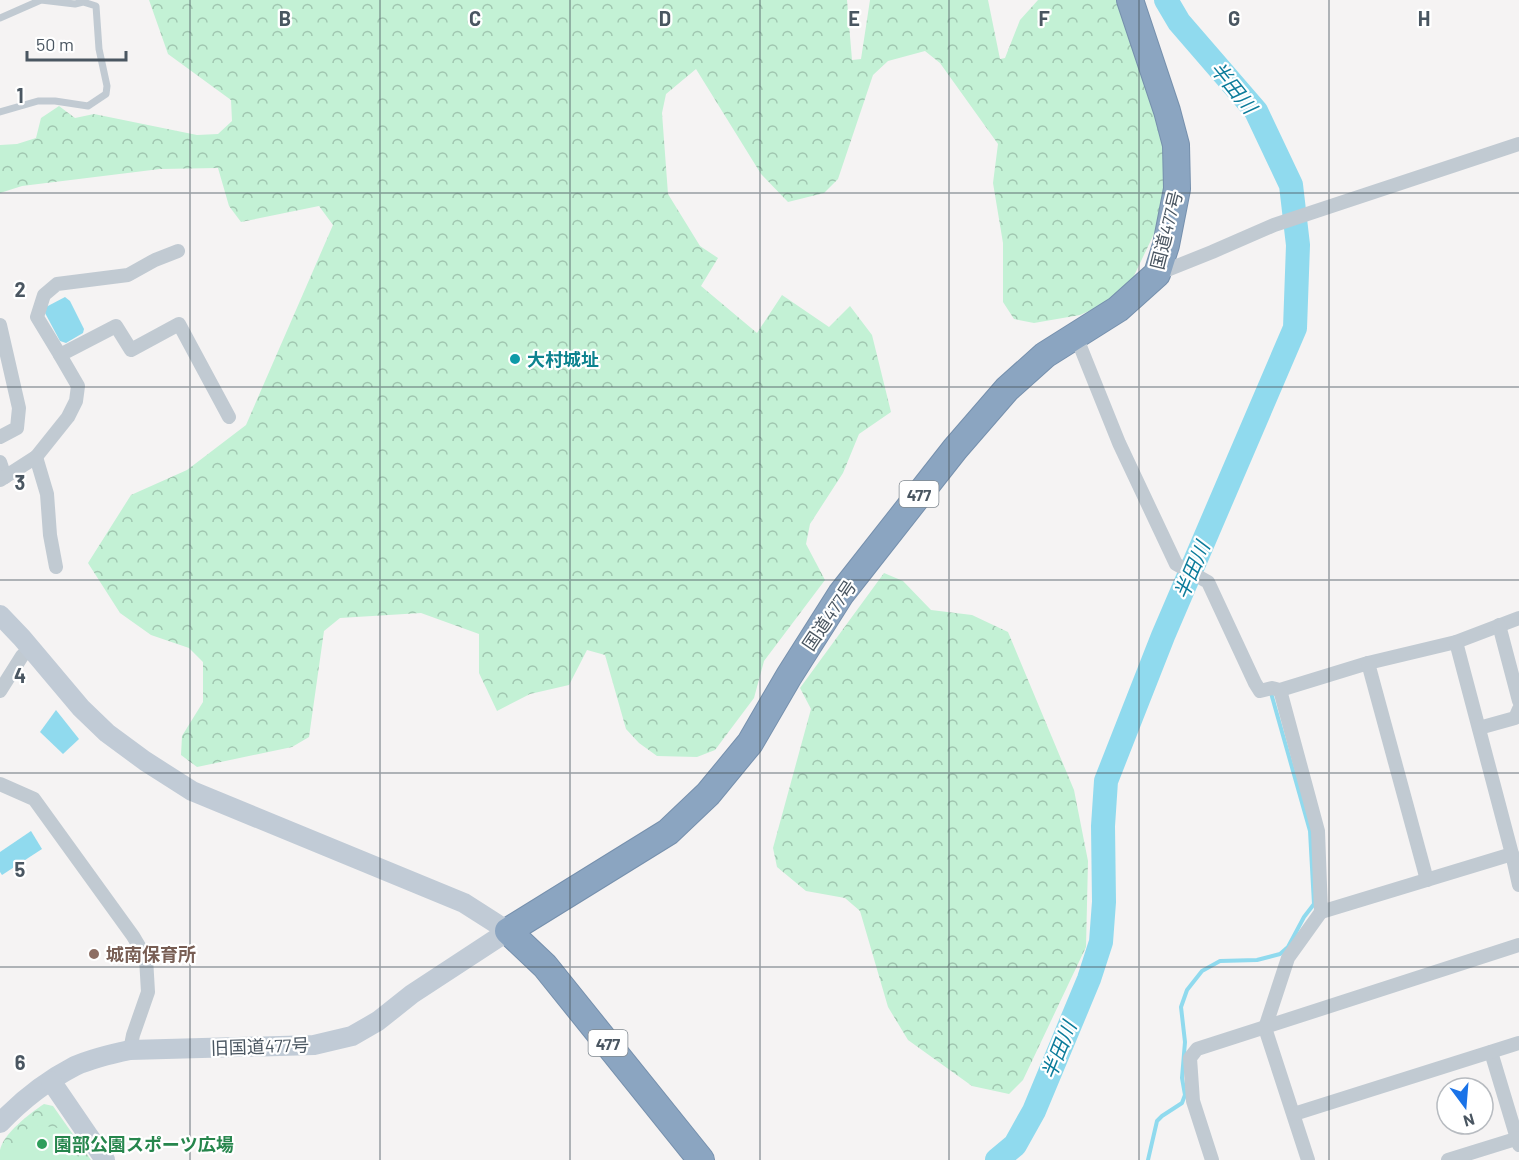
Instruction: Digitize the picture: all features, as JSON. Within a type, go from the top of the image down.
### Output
[{"type":"highway","name":"国道477号","points":[[508,931],[668,832],[708,794],[750,743],[841,594],[955,449],[1007,389],[1045,355],[1118,309],[1157,274],[1166,245],[1177,189],[1176,145],[1130,0]]},
{"type":"highway","name":"477","points":[[508,931],[545,966],[701,1160]]},
{"type":"street","points":[[1157,274],[1274,225],[1519,144]]},
{"type":"street","points":[[0,462],[3,478],[36,457],[68,417],[76,401],[78,386],[37,317],[44,295],[57,284],[128,275],[178,250]]},
{"type":"street","points":[[0,324],[19,408],[17,428],[0,437]]},
{"type":"street","points":[[60,355],[116,326],[131,350],[179,324],[229,417]]},
{"type":"street","points":[[1076,336],[1119,443],[1176,564],[1208,582],[1260,692],[1272,688],[1280,690],[1368,663],[1456,642],[1519,618]]},
{"type":"street","points":[[36,457],[47,494],[50,535],[56,567]]},
{"type":"street","points":[[0,615],[81,708],[107,733],[192,791],[464,903],[508,931]]},
{"type":"street","points":[[1499,625],[1519,701]]},
{"type":"street","points":[[1456,642],[1519,885]]},
{"type":"street","points":[[0,691],[22,656],[31,648]]},
{"type":"street","points":[[1368,663],[1427,880]]},
{"type":"street","points":[[1280,690],[1318,831],[1321,912]]},
{"type":"street","points":[[1479,728],[1515,718],[1519,709]]},
{"type":"street","points":[[0,784],[34,799],[133,936],[146,958],[148,992],[130,1050]]},
{"type":"street","points":[[1308,1160],[1265,1028],[1288,958],[1321,912],[1512,854]]},
{"type":"street","name":"旧国道477号","points":[[0,1123],[26,1098],[51,1081],[75,1066],[101,1057],[130,1050],[314,1045],[352,1036],[378,1021],[412,994],[508,931]]},
{"type":"street","points":[[1212,1160],[1193,1101],[1190,1058],[1197,1049],[1519,945]]},
{"type":"street","points":[[1294,1114],[1519,1043]]},
{"type":"street","points":[[1448,1160],[1518,1140],[1491,1052]]},
{"type":"street","points":[[51,1081],[105,1160]]},
{"type":"lane","points":[[0,18],[42,0],[75,4],[82,2],[96,6],[99,49],[107,86],[106,94],[88,106],[38,101],[0,112]]},
{"type":"green space","points":[[149,0],[847,0],[852,60],[861,59],[870,0],[988,0],[1000,59],[1005,58],[1020,20],[1038,0],[1122,0],[1167,149],[1172,196],[1132,280],[1116,299],[1080,315],[1034,323],[1014,319],[1003,302],[1003,243],[993,183],[998,144],[940,63],[925,51],[888,61],[873,75],[838,179],[824,193],[788,202],[761,174],[696,69],[666,94],[662,113],[668,194],[700,246],[718,258],[701,286],[757,333],[782,295],[829,327],[850,306],[872,335],[891,412],[859,434],[843,473],[810,524],[806,544],[825,580],[764,661],[754,698],[715,750],[697,757],[657,756],[639,743],[626,729],[605,655],[587,650],[569,685],[530,694],[497,711],[479,673],[479,634],[421,613],[340,618],[324,631],[309,737],[292,747],[197,767],[181,755],[182,736],[203,702],[203,662],[189,648],[151,635],[120,613],[88,563],[131,495],[187,470],[246,425],[333,225],[319,206],[241,222],[229,206],[218,168],[160,169],[22,186],[0,193],[0,145],[17,144],[36,138],[41,118],[59,106],[75,118],[94,114],[197,135],[218,134],[232,121],[231,100],[168,54]]},
{"type":"green space","points":[[884,573],[903,581],[931,610],[972,615],[1008,632],[1074,790],[1088,861],[1086,947],[1023,1080],[1009,1094],[972,1086],[908,1040],[888,1007],[860,911],[845,898],[806,891],[777,867],[773,848],[811,709],[800,688]]},
{"type":"green space","points":[[44,1104],[53,1106],[91,1160],[0,1160],[0,1150],[6,1137],[25,1118]]},
{"type":"green space","name":"園部公園スポーツ広場","points":[[38,1125],[58,1128],[80,1160],[3,1160],[27,1129]]},
{"type":"water","points":[[65,297],[70,301],[84,329],[83,333],[66,343],[60,341],[45,313],[46,307]]},
{"type":"water","points":[[56,710],[79,739],[63,754],[40,732]]},
{"type":"water","points":[[31,831],[42,849],[2,875],[0,852]]},
{"type":"waterway","name":"半田川","points":[[997,1160],[1015,1145],[1034,1111],[1089,979],[1101,942],[1106,781],[1163,636],[1295,328],[1298,245],[1291,185],[1256,111],[1179,22],[1166,0]]},
{"type":"waterway","points":[[1148,1160],[1157,1121],[1182,1103],[1185,1095],[1182,1078],[1185,1042],[1181,1007],[1187,990],[1202,971],[1220,961],[1257,960],[1280,954],[1288,947],[1304,917],[1314,904],[1310,831],[1271,693]]},
{"type":"place","name":"大村城址","points":[[515,359]]},
{"type":"place","name":"城南保育所","points":[[94,954]]},
{"type":"place","name":"園部公園スポーツ広場","points":[[42,1144]]}]
